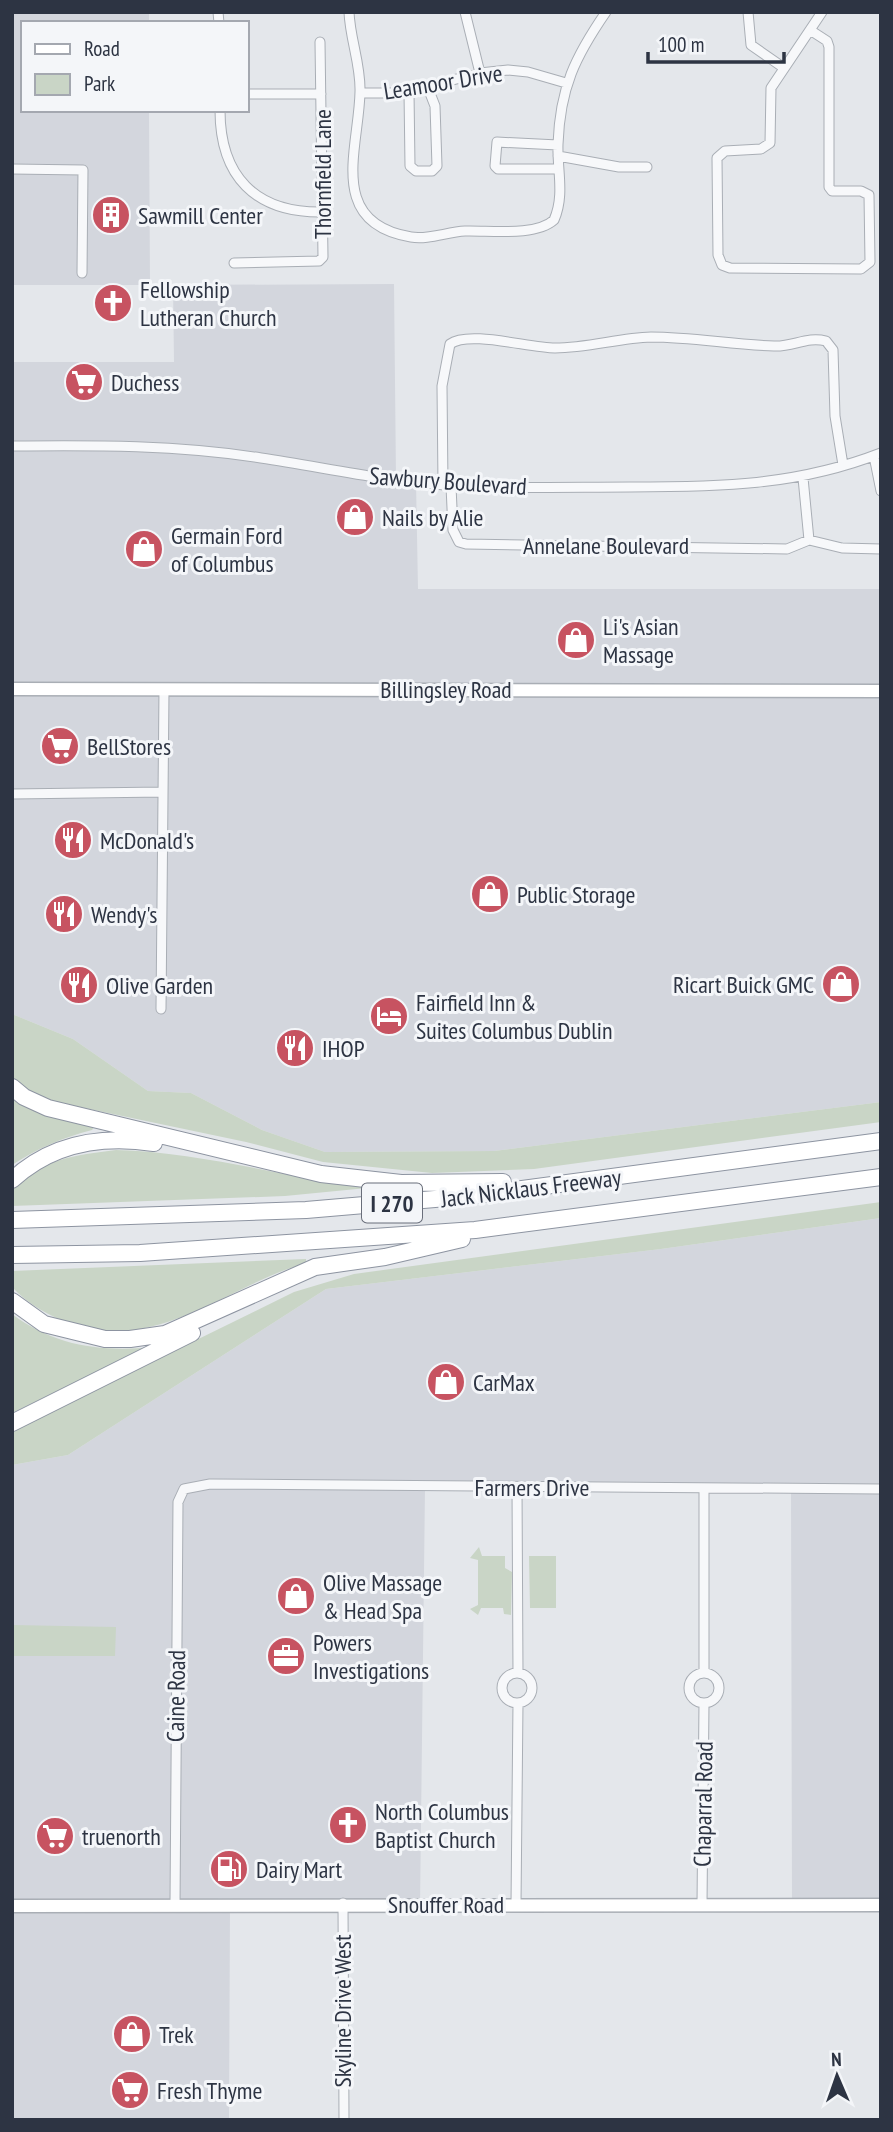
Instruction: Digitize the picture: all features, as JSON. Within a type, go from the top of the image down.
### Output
[{"type":"highway","points":[[12,1087],[24,1097],[48,1108],[321,1174],[401,1183],[466,1185],[649,1174]]},
{"type":"highway","points":[[12,1180],[50,1153],[106,1139],[133,1140],[240,1156]]},
{"type":"highway","name":"Jack Nicklaus Freeway","points":[[12,1220],[306,1210],[470,1196],[881,1141]]},
{"type":"highway","name":"Jack Nicklaus Freeway","points":[[12,1255],[140,1253],[289,1245],[534,1223],[881,1177]]},
{"type":"highway","points":[[12,1301],[44,1324],[105,1339],[130,1339],[164,1334],[315,1267],[385,1257],[534,1223]]},
{"type":"highway","points":[[12,1423],[238,1310],[272,1287]]},
{"type":"main road","name":"Billingsley Road","points":[[12,690],[881,691]]},
{"type":"main road","name":"Snouffer Road","points":[[12,1906],[343,1903],[881,1905]]},
{"type":"street","points":[[349,12],[349,36],[360,93],[351,165],[356,195],[373,222],[413,237],[466,231],[509,232],[544,225],[554,219],[561,197],[558,145],[566,83],[581,48],[606,12]]},
{"type":"street","points":[[465,12],[480,73]]},
{"type":"street","points":[[748,12],[751,45],[784,68]]},
{"type":"street","points":[[810,30],[827,41],[829,47],[829,187],[832,191],[865,192],[871,199],[868,266],[861,269],[730,268],[722,265],[718,256],[717,158],[724,151],[761,149],[770,143],[772,88],[784,68],[822,12]]},
{"type":"street","name":"Thornfield Lane","points":[[234,263],[319,261],[323,257],[320,42]]},
{"type":"street","name":"Leamoor Drive","points":[[360,93],[409,92],[480,73],[528,72],[566,83]]},
{"type":"street","points":[[409,92],[410,166],[416,171],[432,171],[437,166],[435,106],[428,88]]},
{"type":"street","points":[[248,94],[321,94]]},
{"type":"street","points":[[220,112],[225,157],[244,186],[272,205],[303,212],[322,212]]},
{"type":"street","points":[[558,145],[498,142],[495,166],[498,169],[558,169]]},
{"type":"street","points":[[558,156],[619,166],[647,167]]},
{"type":"street","points":[[12,169],[83,170],[82,273]]},
{"type":"street","name":"Annelane Boulevard","points":[[843,465],[835,416],[833,351],[827,341],[806,339],[778,347],[704,338],[648,337],[579,348],[533,348],[464,338],[450,344],[443,368],[447,486],[455,537],[466,544],[787,549],[809,540],[842,548],[881,550]]},
{"type":"street","name":"Sawbury Boulevard","points":[[12,446],[174,449],[262,458],[314,469],[447,486],[720,486],[803,478],[877,455]]},
{"type":"street","points":[[877,455],[881,491]]},
{"type":"street","points":[[803,478],[809,540]]},
{"type":"street","points":[[161,1009],[164,690]]},
{"type":"street","points":[[13,793],[163,792]]},
{"type":"street","name":"Farmers Drive","points":[[184,1489],[194,1484],[210,1484],[881,1489]]},
{"type":"street","points":[[517,1487],[518,1673]]},
{"type":"street","name":"Chaparral Road","points":[[704,1488],[704,1672]]},
{"type":"street","name":"Caine Road","points":[[175,1905],[178,1502],[184,1489]]},
{"type":"street","name":"Chaparral Road","points":[[704,1672],[716,1679],[719,1688],[713,1700],[704,1703],[693,1698],[688,1687],[693,1676],[704,1672]]},
{"type":"street","points":[[518,1673],[527,1676],[533,1688],[530,1697],[518,1703],[506,1699],[502,1687],[507,1677],[518,1673]]},
{"type":"street","points":[[516,1904],[518,1703]]},
{"type":"street","name":"Chaparral Road","points":[[702,1905],[704,1703]]},
{"type":"street","name":"Skyline Drive West","points":[[343,1903],[344,2120]]},
{"type":"shaded area","points":[[12,12],[149,12],[149,21],[21,21],[21,112],[149,112],[150,285],[12,285]]},
{"type":"shaded area","points":[[394,284],[396,479],[416,482],[418,589],[881,589],[881,1102],[494,1151],[325,1152],[262,1130],[191,1093],[148,1091],[73,1039],[12,1014],[12,362],[174,362],[173,285]]},
{"type":"shaded area","points":[[881,1218],[881,1907],[792,1907],[791,1489],[425,1488],[420,1907],[230,1907],[229,2120],[12,2120],[12,1465],[68,1455],[326,1289],[661,1249]]},
{"type":"green space","points":[[12,1014],[73,1039],[148,1091],[191,1093],[262,1130],[325,1152],[494,1151],[881,1102],[881,1122],[534,1169],[432,1173],[323,1162],[246,1142],[51,1101],[26,1089],[12,1078]]},
{"type":"green space","points":[[12,1097],[35,1110],[95,1126],[92,1130],[60,1140],[12,1165]]},
{"type":"green space","points":[[116,1150],[179,1155],[367,1188],[285,1196],[12,1206],[12,1190],[35,1171],[60,1160]]},
{"type":"green space","points":[[881,1202],[881,1218],[661,1249],[326,1289],[68,1455],[12,1465],[12,1432],[15,1429],[294,1292],[354,1274]]},
{"type":"green space","points":[[306,1259],[306,1263],[277,1273],[192,1313],[134,1330],[104,1331],[72,1324],[40,1309],[12,1287],[12,1271]]},
{"type":"green space","points":[[12,1314],[58,1339],[90,1346],[142,1350],[12,1413]]},
{"type":"green space","points":[[479,1547],[482,1556],[505,1556],[505,1568],[512,1572],[511,1615],[504,1614],[503,1608],[481,1608],[478,1615],[470,1609],[478,1605],[478,1560],[470,1558]]},
{"type":"green space","points":[[529,1556],[556,1556],[556,1608],[530,1608]]},
{"type":"green space","points":[[12,1625],[116,1627],[115,1656],[12,1656]]},
{"type":"place","name":"Sawmill Center","points":[[111,215]]},
{"type":"place","name":"Fellowship Lutheran Church","points":[[113,303]]},
{"type":"place","name":"Duchess","points":[[84,382]]},
{"type":"place","name":"Nails by Alie","points":[[355,517]]},
{"type":"place","name":"Germain Ford of Columbus","points":[[144,549]]},
{"type":"place","name":"Li's Asian Massage","points":[[576,640]]},
{"type":"place","name":"BellStores","points":[[60,746]]},
{"type":"place","name":"McDonald's","points":[[73,840]]},
{"type":"place","name":"Public Storage","points":[[490,894]]},
{"type":"place","name":"Wendy's","points":[[64,914]]},
{"type":"place","name":"Ricart Buick GMC","points":[[841,984]]},
{"type":"place","name":"Olive Garden","points":[[79,985]]},
{"type":"place","name":"Fairfield Inn & Suites Columbus Dublin","points":[[389,1016]]},
{"type":"place","name":"IHOP","points":[[295,1048]]},
{"type":"place","name":"CarMax","points":[[446,1382]]},
{"type":"place","name":"Olive Massage & Head Spa","points":[[296,1596]]},
{"type":"place","name":"Powers Investigations","points":[[286,1656]]},
{"type":"place","name":"North Columbus Baptist Church","points":[[348,1825]]},
{"type":"place","name":"truenorth","points":[[55,1836]]},
{"type":"place","name":"Dairy Mart","points":[[229,1869]]},
{"type":"place","name":"Trek","points":[[132,2034]]},
{"type":"place","name":"Fresh Thyme","points":[[130,2090]]}]
